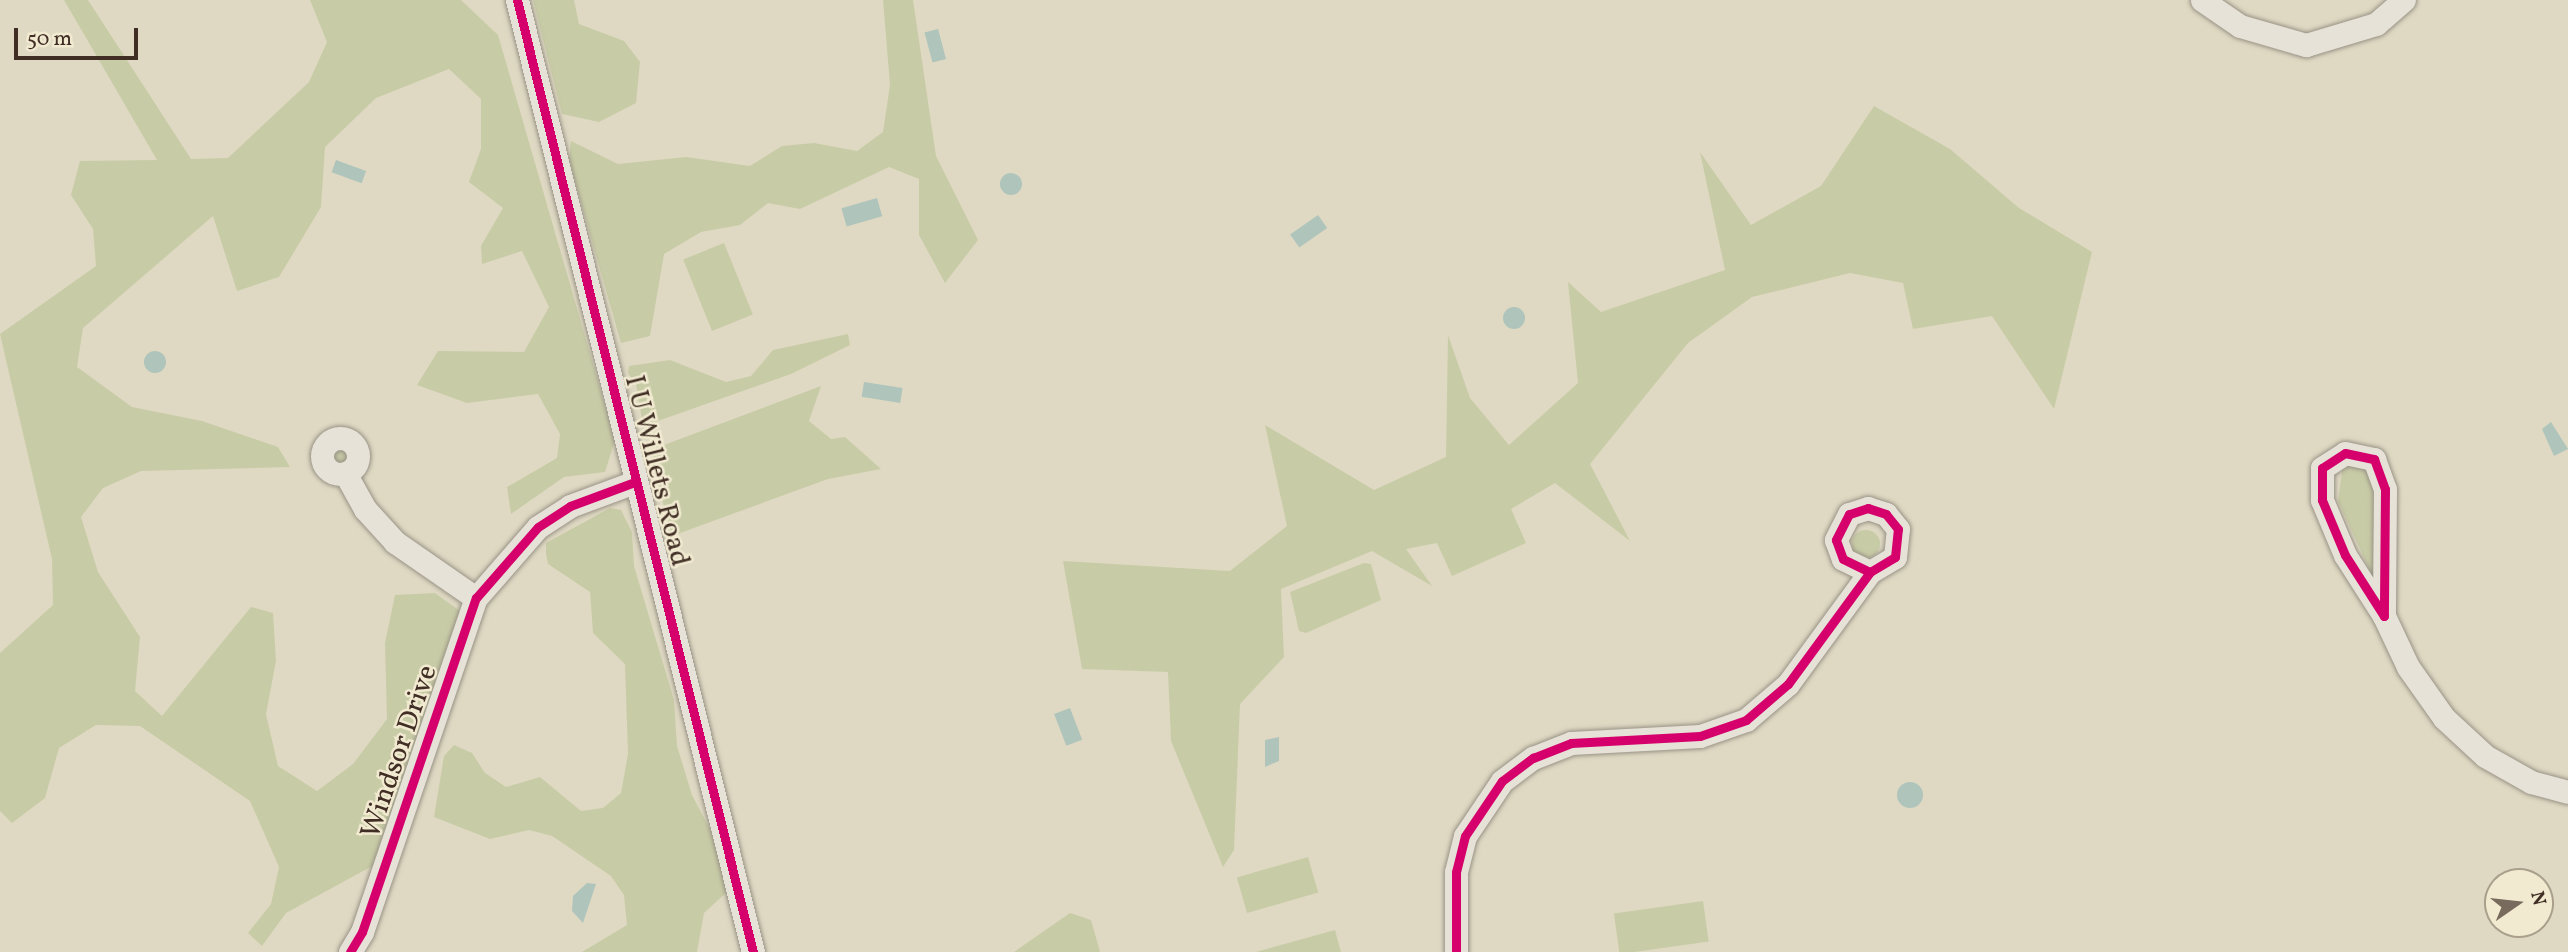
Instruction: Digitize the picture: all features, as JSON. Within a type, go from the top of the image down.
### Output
[{"type":"street","name":"I U Willets Road","points":[[517,0],[753,952]]},
{"type":"street","points":[[2202,0],[2240,26],[2306,45],[2376,24],[2404,0]]},
{"type":"street","points":[[2384,616],[2385,489],[2374,459],[2345,453],[2322,468],[2322,500],[2345,555],[2384,616],[2408,667],[2444,718],[2485,755],[2531,782],[2568,792]]},
{"type":"street","points":[[345,473],[395,542],[477,598]]},
{"type":"street","name":"Windsor Drive","points":[[350,952],[362,932],[477,598],[498,570],[538,527],[570,506],[635,482]]},
{"type":"street","points":[[1456,952],[1456,872],[1465,836],[1502,781],[1534,758],[1571,743],[1700,736],[1746,720],[1788,684],[1870,572]]},
{"type":"green space","points":[[64,0],[88,0],[191,159],[228,158],[309,82],[327,42],[310,0],[461,0],[498,35],[615,440],[605,472],[564,477],[511,514],[507,487],[557,458],[560,434],[538,394],[467,403],[417,385],[438,351],[524,352],[549,307],[522,251],[482,264],[481,246],[503,208],[469,182],[481,149],[481,99],[449,69],[376,98],[325,147],[321,207],[279,277],[237,291],[213,216],[83,328],[77,367],[132,407],[202,421],[278,447],[290,467],[141,471],[103,488],[81,517],[98,572],[140,637],[135,691],[162,716],[251,607],[273,613],[276,661],[266,714],[278,766],[317,791],[353,764],[387,719],[385,643],[395,595],[435,593],[460,611],[376,864],[286,913],[262,946],[248,933],[271,904],[279,867],[250,801],[140,726],[96,725],[59,748],[45,798],[12,823],[0,811],[0,653],[53,605],[52,559],[0,334],[96,266],[93,229],[71,195],[80,161],[157,160]]},
{"type":"green space","points":[[533,0],[574,0],[579,24],[624,41],[640,62],[636,103],[599,122],[562,114]]},
{"type":"green space","points":[[883,0],[913,0],[936,156],[978,240],[945,283],[919,235],[919,179],[889,167],[800,209],[768,203],[740,225],[701,232],[664,254],[650,336],[621,343],[569,160],[571,141],[618,164],[686,157],[750,166],[782,146],[814,143],[857,151],[883,132],[890,85]]},
{"type":"green space","points":[[1874,106],[1950,149],[2019,208],[2092,252],[2054,409],[1992,316],[1913,329],[1903,283],[1850,273],[1752,297],[1688,343],[1590,464],[1630,541],[1555,483],[1511,509],[1526,543],[1452,576],[1437,543],[1406,549],[1432,586],[1372,551],[1281,589],[1284,657],[1240,704],[1234,850],[1223,867],[1171,741],[1168,672],[1082,669],[1063,561],[1230,571],[1287,526],[1265,425],[1374,490],[1446,457],[1448,335],[1470,398],[1509,445],[1578,383],[1568,282],[1601,312],[1725,270],[1700,152],[1751,225],[1821,186]]},
{"type":"green space","points":[[724,243],[753,314],[712,331],[683,259]]},
{"type":"green space","points":[[848,334],[850,345],[791,374],[652,423],[642,419],[636,384],[628,373],[629,366],[670,360],[726,382],[751,376],[773,350]]},
{"type":"green space","points":[[821,386],[809,421],[831,439],[845,437],[881,469],[828,479],[672,536],[652,462],[656,448]]},
{"type":"green space","points":[[340,442],[349,446],[353,455],[349,464],[340,468],[331,464],[327,455],[331,446]]},
{"type":"green space","points":[[2343,464],[2374,470],[2373,577],[2338,501]]},
{"type":"green space","points":[[610,508],[621,510],[632,532],[634,566],[674,700],[677,746],[692,795],[714,837],[728,891],[704,913],[697,952],[582,952],[627,925],[624,895],[611,876],[552,836],[529,830],[490,839],[434,817],[444,756],[454,745],[472,753],[485,773],[506,787],[540,777],[581,811],[603,808],[621,793],[628,754],[625,664],[593,633],[590,592],[548,564],[546,554],[546,543]]},
{"type":"green space","points":[[1866,530],[1876,534],[1880,544],[1876,554],[1866,558],[1856,554],[1852,544],[1856,534]]},
{"type":"green space","points":[[1364,563],[1371,564],[1381,600],[1306,633],[1299,631],[1290,592]]},
{"type":"green space","points":[[1308,857],[1318,893],[1247,913],[1237,877]]},
{"type":"green space","points":[[1703,901],[1709,942],[1619,952],[1614,914]]},
{"type":"green space","points":[[1070,913],[1091,920],[1100,952],[1014,952]]},
{"type":"green space","points":[[1335,930],[1341,952],[1256,952]]},
{"type":"shaded area","points":[[938,29],[946,59],[933,63],[924,33]]},
{"type":"shaded area","points":[[336,160],[366,171],[362,183],[332,172]]},
{"type":"shaded area","points":[[1011,173],[1019,176],[1022,184],[1019,192],[1011,195],[1003,192],[1000,184],[1003,176]]},
{"type":"shaded area","points":[[877,198],[882,216],[847,226],[841,208]]},
{"type":"shaded area","points":[[1318,215],[1327,228],[1299,248],[1290,235]]},
{"type":"shaded area","points":[[1514,307],[1524,314],[1525,318],[1518,328],[1514,329],[1504,322],[1503,318],[1510,308]]},
{"type":"shaded area","points":[[155,351],[163,354],[166,362],[163,370],[155,373],[147,370],[144,362],[147,354]]},
{"type":"shaded area","points":[[864,382],[903,388],[900,403],[862,397]]},
{"type":"shaded area","points":[[2551,422],[2568,449],[2554,456],[2542,429]]},
{"type":"shaded area","points":[[1070,708],[1082,740],[1066,746],[1054,714]]},
{"type":"shaded area","points":[[1279,737],[1279,761],[1265,767],[1265,740]]},
{"type":"shaded area","points":[[1910,782],[1919,786],[1923,795],[1919,804],[1910,808],[1901,804],[1897,795],[1901,786]]},
{"type":"shaded area","points":[[587,883],[596,884],[583,923],[572,911],[573,896]]},
{"type":"cycle path","points":[[517,0],[753,952]]},
{"type":"cycle path","points":[[2345,453],[2374,459],[2385,489],[2384,616],[2345,555],[2322,500],[2322,468],[2345,453]]},
{"type":"cycle path","points":[[350,952],[362,932],[476,598],[538,527],[570,506],[635,482]]},
{"type":"cycle path","points":[[1456,952],[1456,872],[1465,836],[1502,781],[1533,758],[1571,743],[1700,736],[1746,720],[1788,684],[1870,572],[1895,557],[1898,529],[1886,514],[1868,508],[1849,514],[1836,540],[1843,559],[1870,572]]}]
